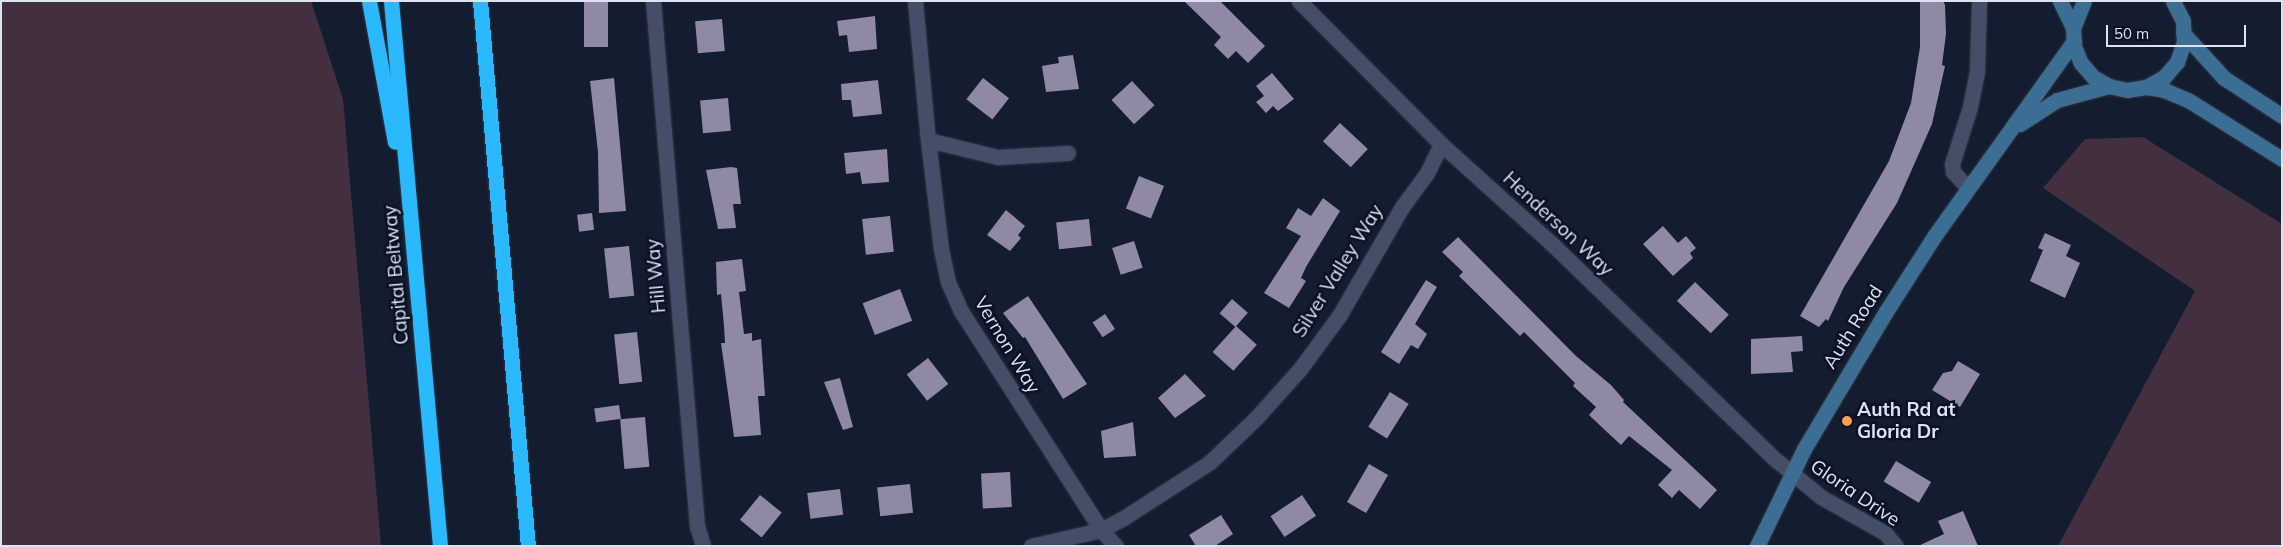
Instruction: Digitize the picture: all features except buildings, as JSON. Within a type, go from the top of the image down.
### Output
[{"type":"highway","points":[[369,1],[413,248]]},
{"type":"highway","name":"Capital Beltway","points":[[391,1],[440,546]]},
{"type":"highway","points":[[480,1],[528,546]]},
{"type":"main road","points":[[2060,1],[2074,35],[2081,63],[2093,77],[2109,86],[2127,90],[2146,87],[2164,90],[2188,100],[2282,159]]},
{"type":"main road","name":"Auth Road","points":[[1757,546],[1791,473],[1887,310],[1968,188],[2003,141],[2074,35],[2084,1]]},
{"type":"main road","points":[[2173,1],[2183,27],[2224,78],[2282,116]]},
{"type":"main road","points":[[2146,87],[2164,77],[2177,62],[2184,42],[2184,1]]},
{"type":"main road","name":"Auth Road","points":[[2003,141],[2030,115],[2057,100],[2109,86]]},
{"type":"street","name":"Hill Way","points":[[654,1],[697,526],[703,546]]},
{"type":"street","name":"Vernon Way","points":[[915,1],[928,140],[941,248],[948,282],[960,311],[1101,530],[1116,546]]},
{"type":"street","name":"Henderson Way","points":[[1299,1],[1441,144],[1551,243],[1791,473]]},
{"type":"street","points":[[1968,188],[1954,172],[1952,164],[1970,107],[1977,70],[1979,1]]},
{"type":"street","points":[[928,140],[998,157],[1068,153]]},
{"type":"street","name":"Silver Valley Way","points":[[1031,546],[1101,530],[1210,462],[1300,369],[1340,316],[1402,207],[1427,173],[1441,144]]},
{"type":"street","name":"Gloria Drive","points":[[1791,473],[1843,512],[1885,533],[1896,546]]},
{"type":"shaded area","points":[[1,1],[311,1],[343,99],[381,546],[1,546]]},
{"type":"shaded area","points":[[2143,137],[2282,224],[2282,546],[2058,546],[2195,291],[2043,188],[2085,139]]},
{"type":"place","name":"Auth Rd at Gloria Dr","points":[[1847,421]]}]
